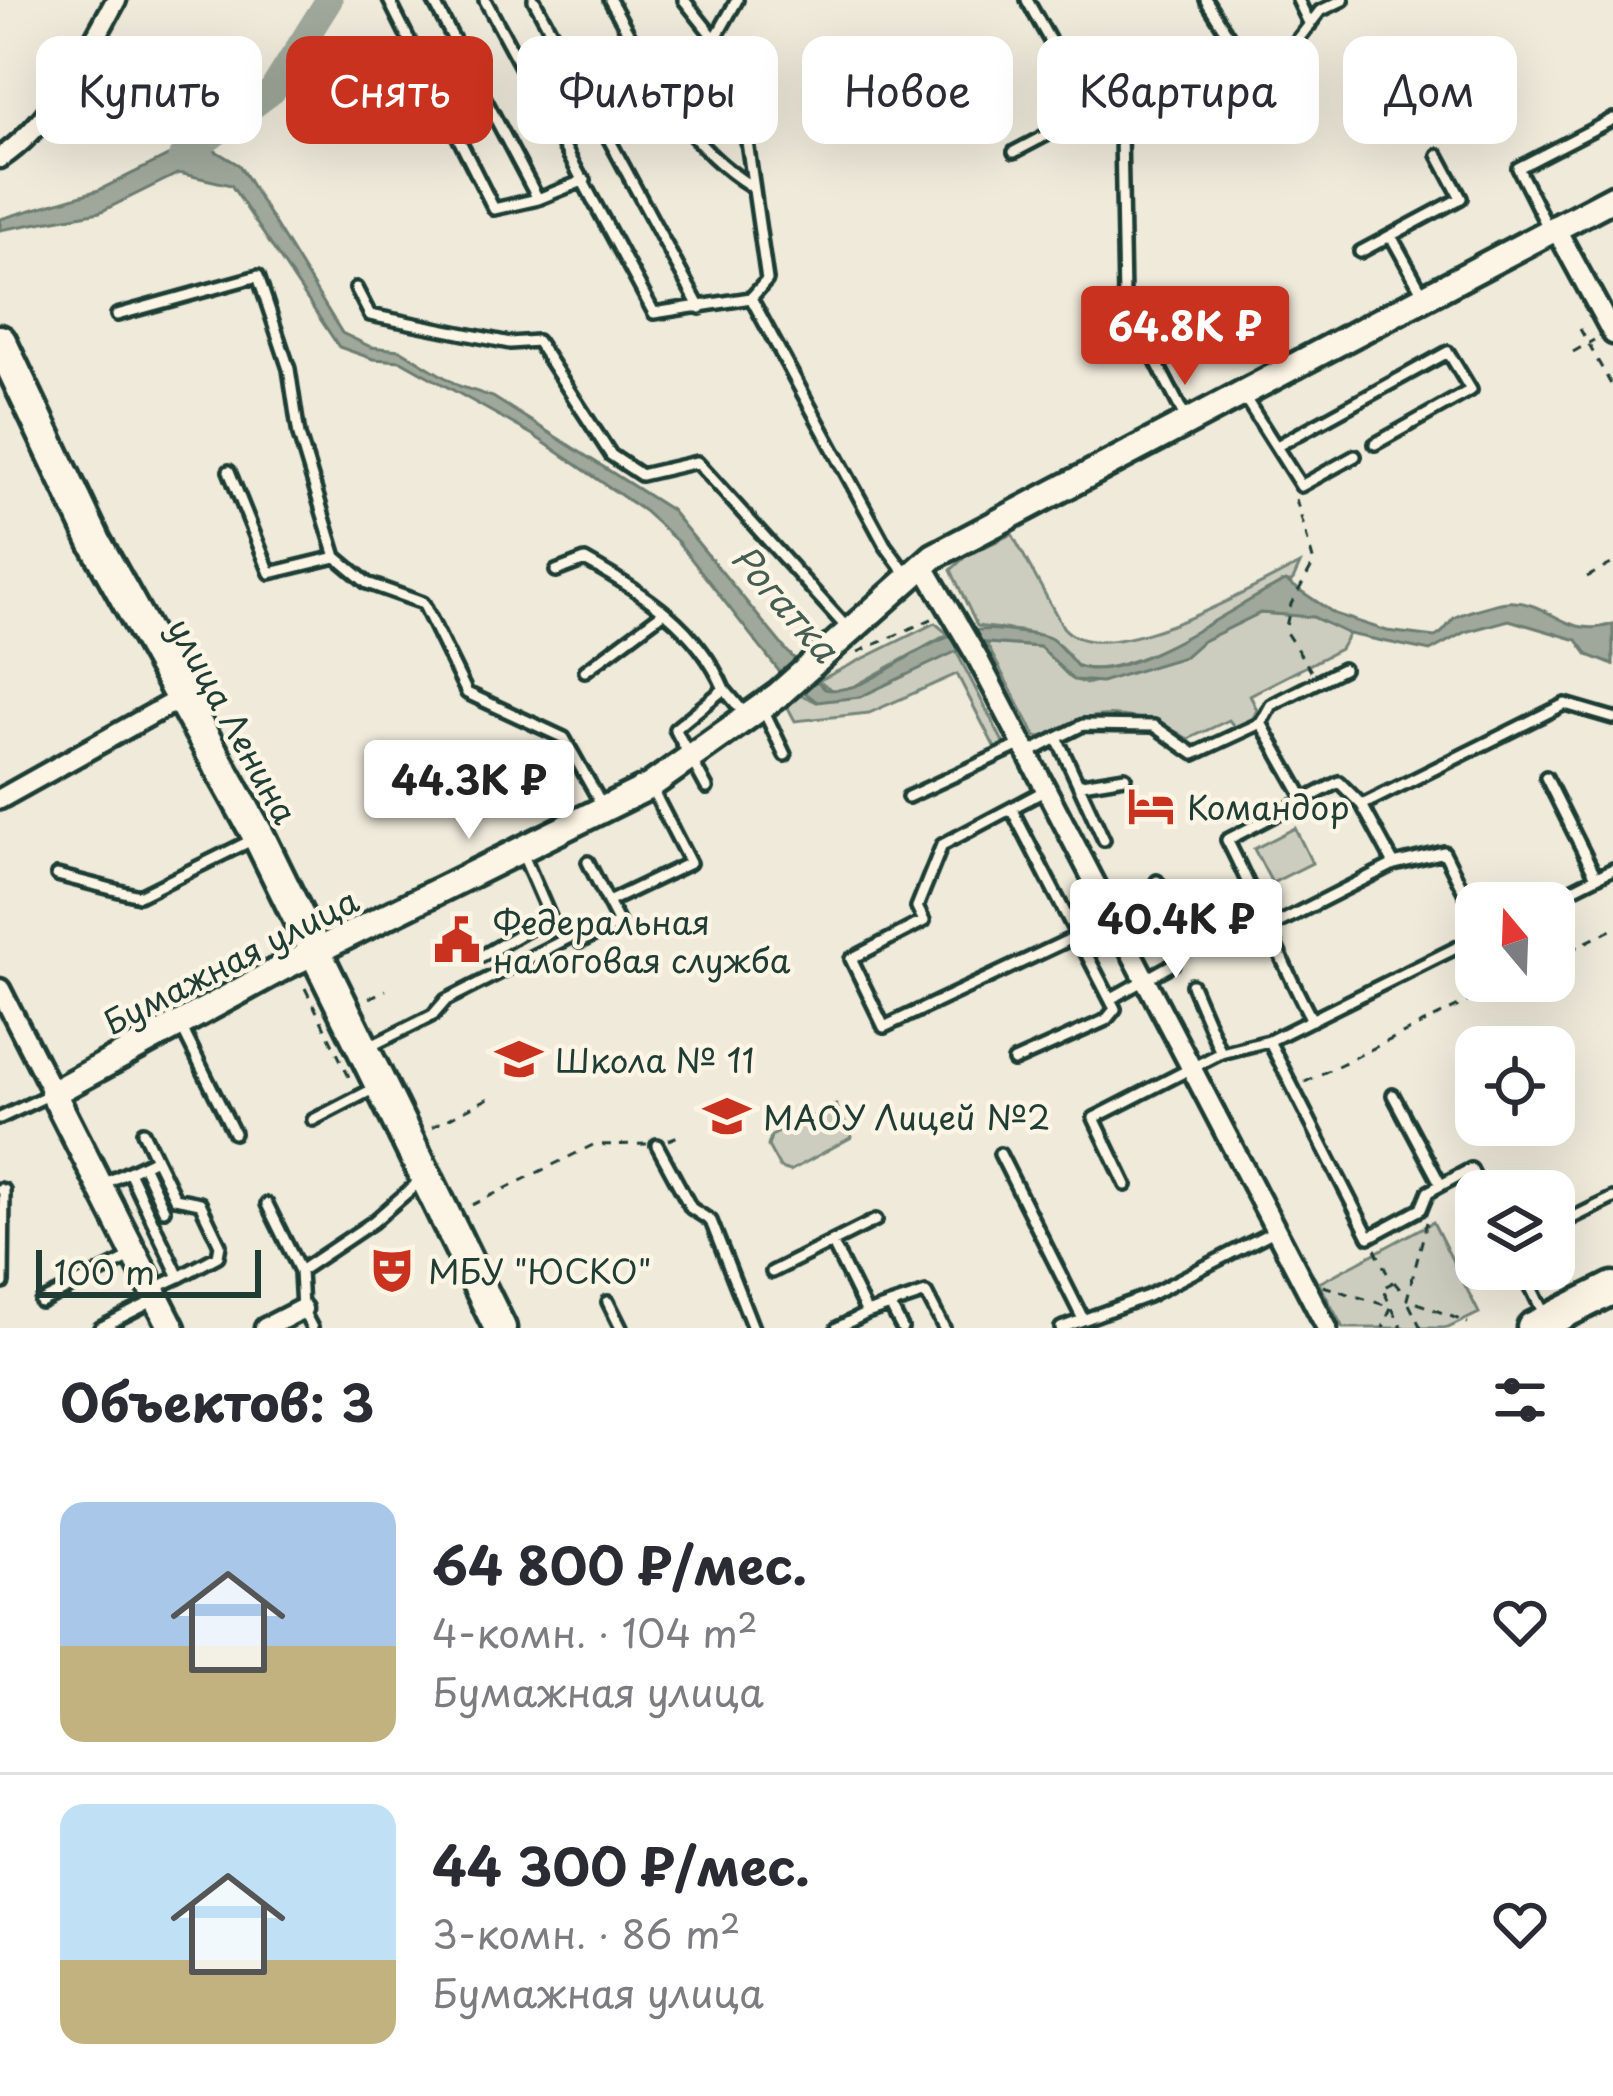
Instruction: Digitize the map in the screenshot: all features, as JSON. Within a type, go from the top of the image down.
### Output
[{"type":"main road","name":"улица Ленина","points":[[0,340],[94,542],[260,837],[364,1050],[370,1090],[429,1174],[500,1328]]},
{"type":"main road","points":[[1540,1325],[1613,1288]]},
{"type":"street","points":[[0,158],[18,146],[79,67],[109,3]]},
{"type":"street","name":"Бумажная улица","points":[[53,1093],[179,1021],[650,786],[818,662],[850,644],[916,571],[1187,421],[1613,198]]},
{"type":"street","points":[[1553,231],[1612,332]]},
{"type":"street","points":[[916,571],[978,659],[1327,1328]]},
{"type":"street","points":[[0,799],[179,699]]},
{"type":"street","points":[[0,988],[172,1328]]},
{"type":"street","points":[[266,1328],[302,1309]]},
{"type":"lane","points":[[389,0],[494,208],[538,199],[584,180]]},
{"type":"lane","points":[[433,0],[538,199]]},
{"type":"lane","points":[[485,0],[654,313],[751,298],[767,280],[746,144]]},
{"type":"lane","points":[[535,0],[700,308]]},
{"type":"lane","points":[[610,0],[678,121],[712,162],[751,186]]},
{"type":"lane","points":[[684,0],[713,36]]},
{"type":"lane","points":[[717,36],[737,0]]},
{"type":"lane","points":[[1027,0],[1047,36]]},
{"type":"lane","points":[[1206,0],[1229,36]]},
{"type":"lane","points":[[1298,0],[1310,25]]},
{"type":"lane","points":[[1301,36],[1320,11],[1343,0]]},
{"type":"lane","points":[[1553,231],[1518,167],[1613,119]]},
{"type":"lane","points":[[1014,152],[1037,140]]},
{"type":"lane","points":[[1121,144],[1124,299],[1187,421]]},
{"type":"lane","points":[[1360,252],[1461,198],[1438,155]]},
{"type":"lane","points":[[1390,236],[1425,298]]},
{"type":"lane","points":[[118,315],[258,276],[289,369],[298,435],[336,557],[367,583],[423,603],[466,693],[564,738],[604,808]]},
{"type":"lane","points":[[356,288],[370,315],[511,343],[537,340],[611,455],[641,475],[697,462],[850,644]]},
{"type":"lane","points":[[751,298],[885,545],[916,571]]},
{"type":"lane","points":[[1277,446],[1448,352],[1471,390],[1375,443]]},
{"type":"lane","points":[[1242,393],[1301,486],[1355,457]]},
{"type":"lane","points":[[229,471],[270,573],[336,557]]},
{"type":"lane","points":[[556,571],[585,560],[664,612],[707,650],[724,689],[762,706],[785,755]]},
{"type":"lane","points":[[585,671],[664,612]]},
{"type":"lane","points":[[908,797],[1083,724],[1154,726],[1194,754],[1261,723],[1271,706],[1343,669]]},
{"type":"lane","points":[[707,788],[675,729],[724,689]]},
{"type":"lane","points":[[1363,805],[1565,704],[1610,717],[1613,731]]},
{"type":"lane","points":[[1261,723],[1304,799]]},
{"type":"lane","points":[[1057,738],[1104,840]]},
{"type":"lane","points":[[1082,784],[1124,777]]},
{"type":"lane","points":[[1546,777],[1596,877]]},
{"type":"lane","points":[[1312,1020],[1272,946],[1272,926],[1227,840],[1339,782],[1363,805],[1394,864]]},
{"type":"lane","points":[[608,902],[690,863],[650,786]]},
{"type":"lane","points":[[1046,790],[942,845],[917,907],[924,921],[851,959],[884,1027],[1113,919]]},
{"type":"lane","points":[[1012,810],[1115,1009],[1106,1020],[1015,1060]]},
{"type":"lane","points":[[57,874],[139,896],[260,837]]},
{"type":"lane","points":[[482,956],[550,917],[521,850]]},
{"type":"lane","points":[[1272,926],[1394,864],[1444,852],[1459,882]]},
{"type":"lane","points":[[364,1050],[520,962],[576,934],[580,942],[619,922],[588,862]]},
{"type":"lane","points":[[1575,888],[1613,869]]},
{"type":"lane","points":[[1112,998],[1174,964],[1185,938],[1157,881]]},
{"type":"lane","points":[[1126,1185],[1094,1118],[1221,1053],[1269,1041],[1455,948]]},
{"type":"lane","points":[[1192,985],[1221,1053]]},
{"type":"lane","points":[[179,1021],[234,1133]]},
{"type":"lane","points":[[1269,1041],[1369,1237],[1421,1209],[1428,1192],[1455,1178]]},
{"type":"lane","points":[[313,1120],[370,1090]]},
{"type":"lane","points":[[0,1118],[53,1093]]},
{"type":"lane","points":[[1393,1095],[1441,1185]]},
{"type":"lane","points":[[143,1132],[175,1198]]},
{"type":"lane","points":[[657,1144],[691,1208],[711,1221],[753,1328]]},
{"type":"lane","points":[[1000,1154],[1082,1317]]},
{"type":"lane","points":[[100,1186],[156,1159]]},
{"type":"lane","points":[[143,1165],[164,1210]]},
{"type":"lane","points":[[129,1172],[179,1276]]},
{"type":"lane","points":[[300,1271],[373,1222],[429,1174]]},
{"type":"lane","points":[[0,1189],[4,1190],[3,1282]]},
{"type":"lane","points":[[153,1222],[175,1198]]},
{"type":"lane","points":[[100,1328],[218,1256],[220,1245],[200,1203],[175,1198]]},
{"type":"lane","points":[[1575,1217],[1613,1198]]},
{"type":"lane","points":[[267,1204],[300,1271],[302,1309],[312,1328]]},
{"type":"lane","points":[[772,1272],[876,1220]]},
{"type":"lane","points":[[1061,1328],[1148,1295],[1276,1230]]},
{"type":"lane","points":[[832,1242],[867,1313]]},
{"type":"lane","points":[[41,1303],[135,1255]]},
{"type":"lane","points":[[1529,1290],[1540,1325]]},
{"type":"lane","points":[[837,1328],[926,1292],[944,1328]]},
{"type":"lane","points":[[608,1302],[621,1328]]},
{"type":"lane","points":[[890,1305],[902,1328]]},
{"type":"path","points":[[1580,329],[1613,388]]},
{"type":"path","points":[[1573,352],[1612,332]]},
{"type":"path","points":[[1301,486],[1298,511],[1314,563],[1286,616],[1285,631],[1308,665]]},
{"type":"path","points":[[1587,577],[1613,563]]},
{"type":"path","points":[[850,644],[935,617],[951,622]]},
{"type":"path","points":[[1575,948],[1613,929]]},
{"type":"path","points":[[305,988],[370,1090]]},
{"type":"path","points":[[369,998],[386,990]]},
{"type":"path","points":[[1293,1088],[1466,1002]]},
{"type":"path","points":[[432,1127],[493,1096]]},
{"type":"path","points":[[472,1205],[593,1145],[657,1144],[680,1135]]},
{"type":"path","points":[[1317,1284],[1390,1305],[1406,1297],[1428,1225],[1421,1209]]},
{"type":"path","points":[[1369,1237],[1392,1283]]},
{"type":"path","points":[[1402,1328],[1382,1288],[1398,1281],[1421,1328]]},
{"type":"path","points":[[1406,1297],[1468,1324]]},
{"type":"path","points":[[1383,1328],[1390,1305]]},
{"type":"shaded area","points":[[188,146],[212,149],[239,165],[342,333],[371,347],[400,350],[459,386],[493,397],[671,510],[786,650],[825,689],[864,682],[928,646],[979,630],[1048,637],[1077,666],[1099,669],[1124,664],[1182,639],[1286,581],[1335,614],[1387,631],[1435,637],[1457,616],[1507,602],[1535,606],[1582,627],[1613,624],[1613,665],[1588,655],[1577,640],[1509,620],[1465,632],[1430,651],[1349,634],[1313,617],[1260,613],[1201,642],[1184,657],[1101,682],[1073,680],[1040,647],[976,642],[860,697],[817,702],[782,675],[678,542],[644,511],[533,435],[401,361],[373,359],[339,347],[231,185],[179,173],[100,212],[0,230],[0,219],[99,190]]},
{"type":"shaded area","points":[[1012,534],[1063,627],[1083,639],[1110,641],[1179,622],[1300,564],[1292,582],[1282,582],[1178,641],[1118,665],[1093,669],[1074,664],[1045,637],[977,626],[951,570],[966,556]]},
{"type":"shaded area","points":[[1260,613],[1313,617],[1349,634],[1340,649],[1250,695],[1257,710],[1250,724],[1237,730],[1229,720],[1188,739],[1150,721],[1121,716],[1079,720],[1036,737],[986,643],[1040,647],[1071,678],[1086,684],[1184,657],[1201,642]]},
{"type":"shaded area","points":[[935,623],[948,634],[853,687],[834,691],[818,681]]},
{"type":"shaded area","points":[[955,649],[1003,742],[996,750],[957,674],[869,713],[795,721],[787,706],[801,695],[817,702]]},
{"type":"shaded area","points":[[1295,828],[1312,863],[1272,883],[1254,849]]},
{"type":"shaded area","points":[[836,1105],[852,1137],[790,1171],[780,1168],[768,1146],[771,1136]]},
{"type":"shaded area","points":[[1433,1222],[1455,1266],[1455,1290],[1467,1290],[1479,1313],[1448,1328],[1343,1328],[1319,1283]]},
{"type":"waterway","points":[[181,159],[272,91],[329,0]]},
{"type":"place","name":"Командор","points":[[1151,806]]},
{"type":"place","name":"Федеральная налоговая служба","points":[[457,940]]},
{"type":"place","name":"Школа № 11","points":[[519,1059]]},
{"type":"place","name":"МАОУ Лицей №2","points":[[727,1116]]},
{"type":"place","name":"МБУ \"ЮСКО\"","points":[[392,1270]]},
{"type":"water label","name":"Рогатка","points":[[786,602]]}]
